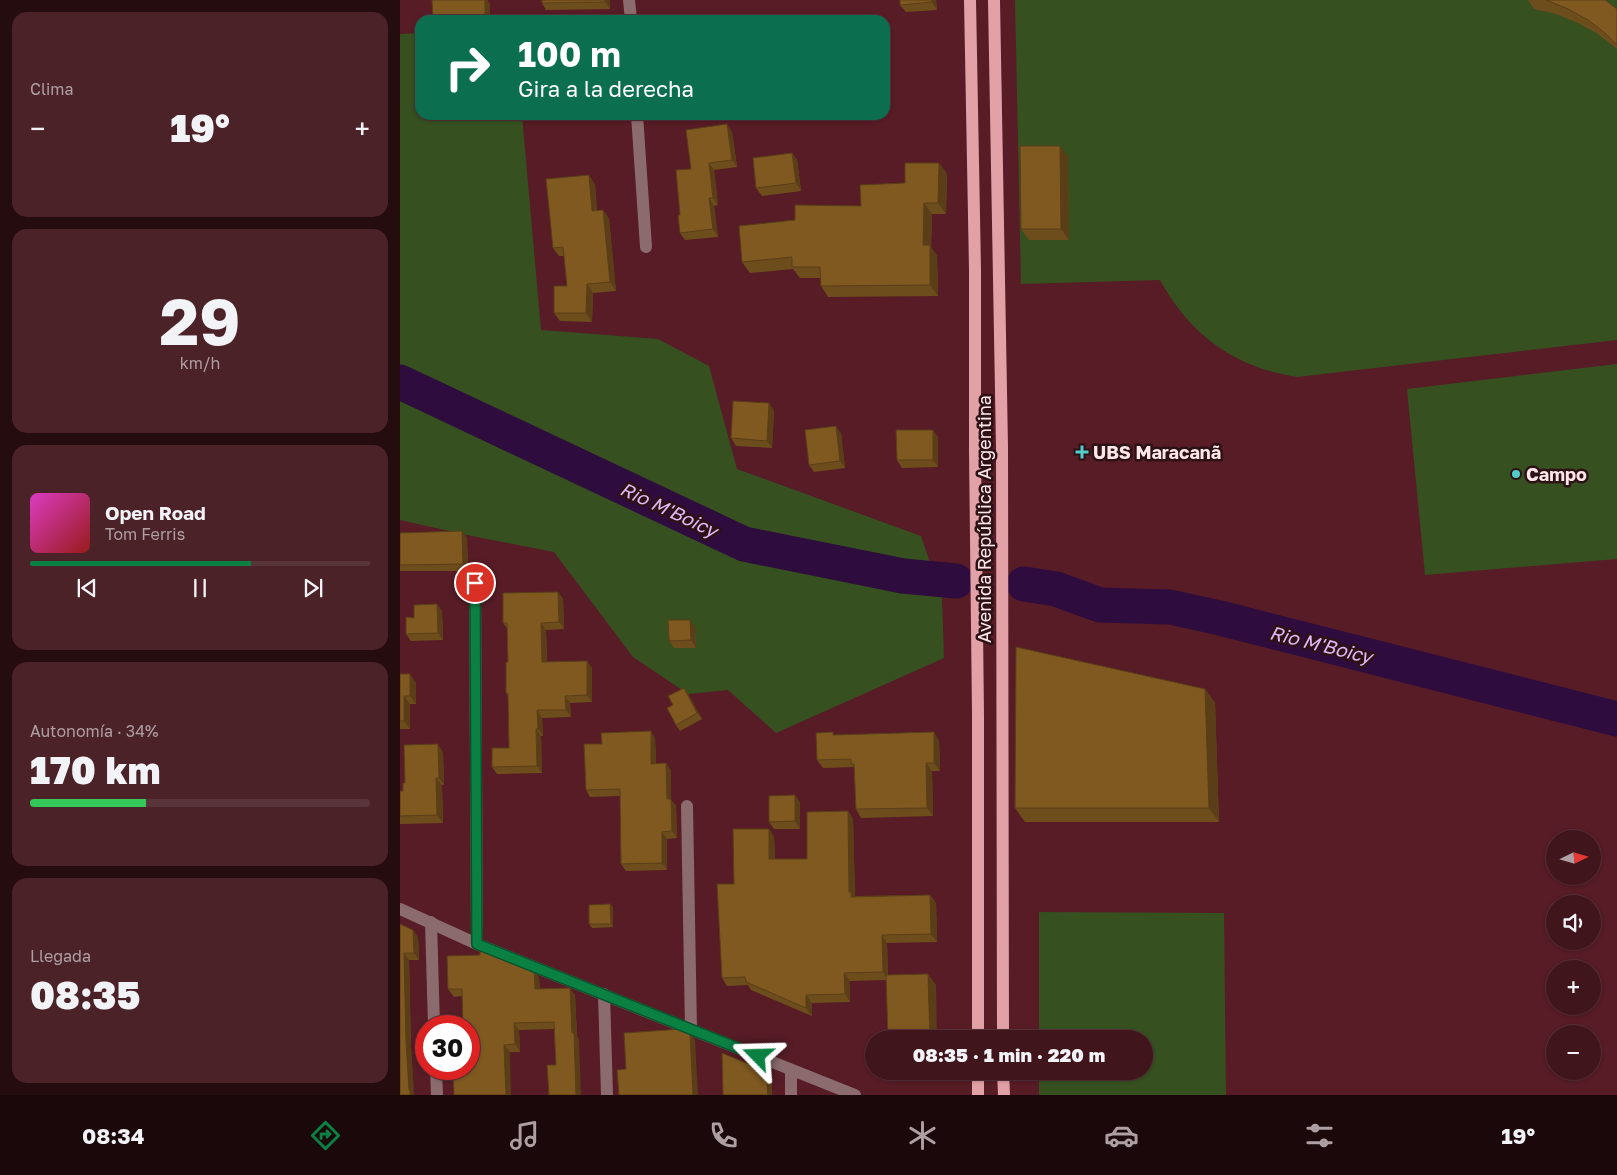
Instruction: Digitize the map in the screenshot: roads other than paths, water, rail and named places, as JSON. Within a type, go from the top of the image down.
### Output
[{"type":"main road","name":"Avenida República Argentina","points":[[970,0],[975,270],[978,1030]]},
{"type":"main road","name":"Avenida República Argentina","points":[[994,0],[1002,447],[1003,1030]]},
{"type":"main road","points":[[978,1080],[978,1095]]},
{"type":"main road","points":[[1004,1080],[1004,1095]]},
{"type":"street","points":[[630,0],[631,15]]},
{"type":"street","points":[[637,120],[646,247]]},
{"type":"street","points":[[475,583],[477,944]]},
{"type":"street","points":[[687,806],[691,1030]]},
{"type":"street","points":[[400,909],[477,944],[855,1095]]},
{"type":"street","points":[[431,922],[434,1015]]},
{"type":"street","points":[[604,994],[607,1095]]},
{"type":"street","points":[[791,1070],[791,1095]]},
{"type":"street","points":[[436,1080],[436,1095]]},
{"type":"waterway","name":"Rio M'Boicy","points":[[400,382],[744,544],[903,576],[956,581]]},
{"type":"waterway","name":"Rio M'Boicy","points":[[1024,584],[1056,589],[1100,605],[1170,607],[1220,618],[1617,719]]},
{"type":"place","name":"UBS Maracanã","points":[[1082,452]]},
{"type":"place","name":"Campo","points":[[1516,474]]}]
